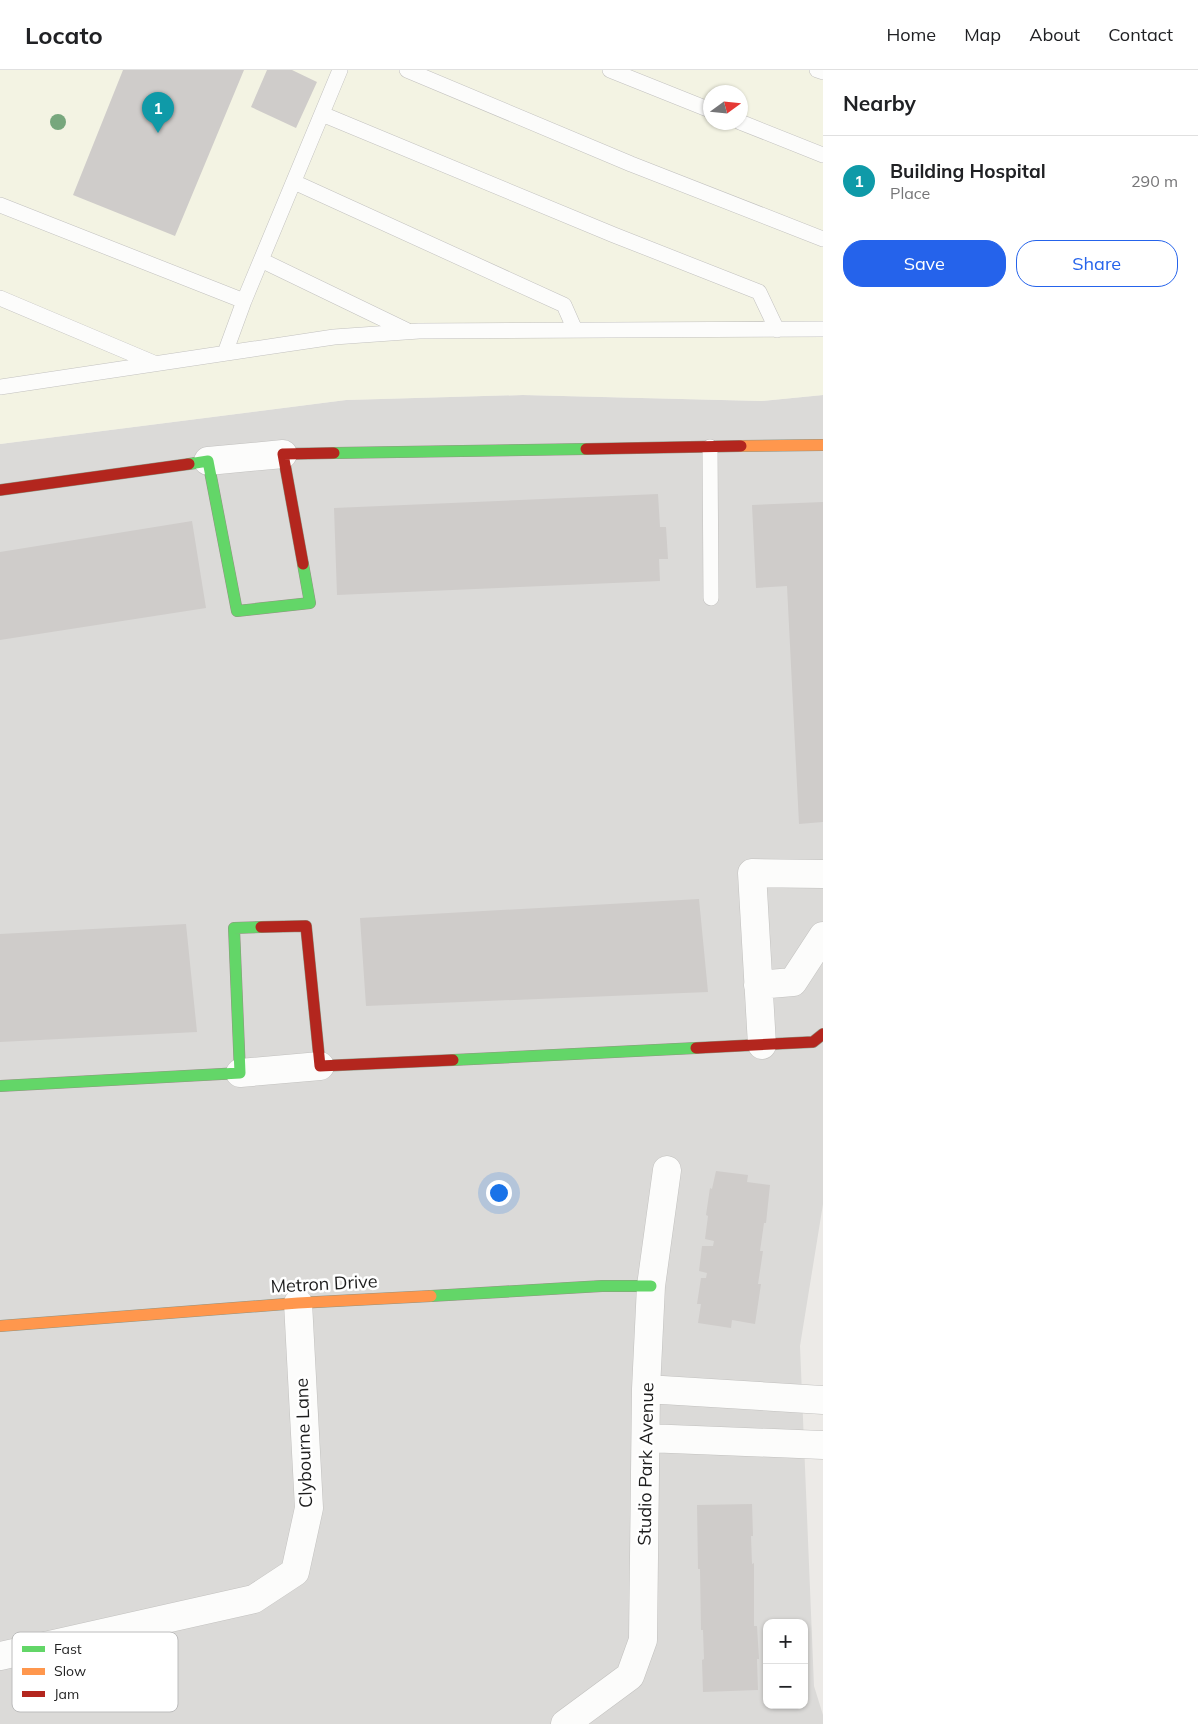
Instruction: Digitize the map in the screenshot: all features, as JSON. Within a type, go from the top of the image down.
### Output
[{"type":"street","points":[[0,490],[208,461],[283,454],[823,445]]},
{"type":"street","points":[[208,461],[237,611],[310,604],[283,454]]},
{"type":"street","points":[[762,1045],[752,873],[823,874]]},
{"type":"street","points":[[240,1073],[234,928],[306,926],[320,1066]]},
{"type":"street","points":[[758,985],[793,982],[823,936]]},
{"type":"street","points":[[0,1086],[240,1073],[320,1066],[812,1042],[823,1034]]},
{"type":"street","name":"Studio Park Avenue","points":[[565,1724],[630,1676],[643,1640],[646,1389],[651,1286],[667,1170]]},
{"type":"street","name":"Metron Drive","points":[[0,1326],[298,1303],[602,1286],[651,1286]]},
{"type":"street","name":"Clybourne Lane","points":[[107,1632],[254,1599],[295,1572],[309,1508],[298,1303]]},
{"type":"street","points":[[646,1389],[823,1400]]},
{"type":"street","points":[[646,1438],[823,1445]]},
{"type":"lane","points":[[225,353],[244,301],[340,70]]},
{"type":"lane","points":[[407,70],[631,164],[823,239]]},
{"type":"lane","points":[[610,70],[703,107]]},
{"type":"lane","points":[[817,70],[823,72]]},
{"type":"lane","points":[[322,114],[614,235],[759,292],[777,330]]},
{"type":"lane","points":[[748,125],[823,155]]},
{"type":"lane","points":[[294,182],[564,305],[574,330]]},
{"type":"lane","points":[[0,205],[244,301]]},
{"type":"lane","points":[[261,260],[408,332]]},
{"type":"lane","points":[[0,298],[156,363]]},
{"type":"lane","points":[[0,387],[334,337],[408,332],[823,330]]},
{"type":"lane","points":[[710,447],[711,598]]},
{"type":"shaded area","points":[[0,70],[823,70],[823,395],[761,401],[523,395],[346,400],[0,444]]},
{"type":"shaded area","points":[[523,395],[761,401],[823,395],[823,1204],[800,1346],[814,1686],[823,1715],[823,1724],[0,1724],[0,444],[346,400]]},
{"type":"building","points":[[123,70],[244,70],[175,236],[73,195]]},
{"type":"building","points":[[267,70],[292,70],[317,82],[296,128],[251,107]]},
{"type":"building","points":[[658,494],[660,527],[666,527],[668,559],[659,559],[660,581],[337,595],[334,508]]},
{"type":"building","points":[[823,502],[823,822],[799,824],[787,586],[756,588],[752,505]]},
{"type":"building","points":[[192,521],[206,608],[0,640],[0,552]]},
{"type":"building","points":[[699,899],[708,992],[366,1006],[360,918]]},
{"type":"building","points":[[186,924],[197,1032],[0,1042],[0,934]]},
{"type":"building","points":[[716,1171],[748,1175],[747,1182],[770,1185],[766,1223],[764,1223],[760,1251],[763,1251],[758,1284],[761,1284],[755,1324],[732,1320],[731,1328],[698,1323],[701,1304],[697,1304],[701,1278],[706,1278],[707,1273],[699,1271],[702,1246],[713,1246],[714,1241],[705,1239],[710,1188],[712,1189]]},
{"type":"building","points":[[752,1504],[753,1536],[751,1536],[752,1564],[754,1563],[754,1626],[757,1626],[759,1659],[757,1659],[758,1690],[703,1692],[702,1660],[704,1659],[703,1630],[701,1630],[700,1569],[698,1569],[697,1505]]},
{"type":"traffic: fast","points":[[334,453],[586,449]]},
{"type":"traffic: fast","points":[[189,464],[208,461],[237,611],[310,603],[303,564]]},
{"type":"traffic: fast","points":[[0,1086],[240,1073],[234,928],[261,927]]},
{"type":"traffic: fast","points":[[453,1060],[696,1048]]},
{"type":"traffic: fast","points":[[431,1296],[602,1286],[651,1286]]},
{"type":"traffic: slow","points":[[741,446],[823,445]]},
{"type":"traffic: slow","points":[[0,1326],[298,1303],[431,1296]]},
{"type":"traffic: jam","points":[[586,449],[741,446]]},
{"type":"traffic: jam","points":[[303,564],[283,454],[334,453]]},
{"type":"traffic: jam","points":[[0,490],[189,464]]},
{"type":"traffic: jam","points":[[261,927],[306,926],[320,1066],[453,1060]]},
{"type":"traffic: jam","points":[[696,1048],[813,1042],[823,1034]]},
{"type":"place","name":"Building Hospital","points":[[158,133]]}]
